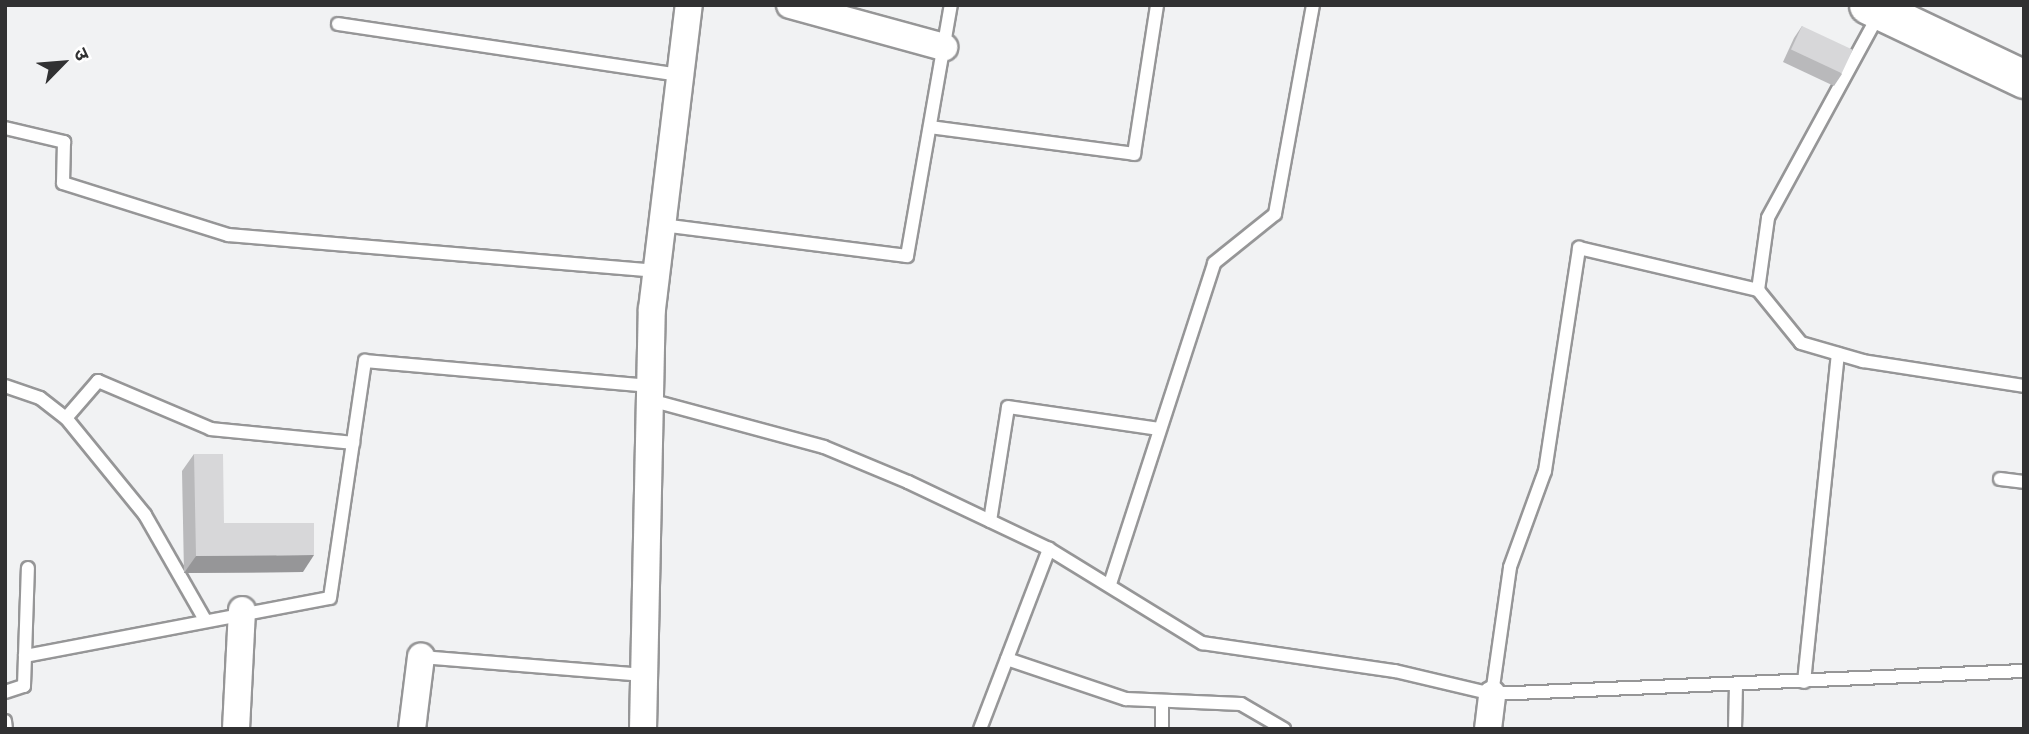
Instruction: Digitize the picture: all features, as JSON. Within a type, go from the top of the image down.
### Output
[{"type":"street","points":[[643,729],[650,393],[657,271],[689,5]]},
{"type":"street","points":[[790,5],[944,47]]},
{"type":"street","points":[[1874,8],[2024,79]]},
{"type":"street","points":[[236,729],[242,610]]},
{"type":"street","points":[[412,729],[421,657]]},
{"type":"street","points":[[1488,729],[1492,694]]},
{"type":"lane","points":[[662,225],[907,256],[951,5]]},
{"type":"lane","points":[[930,127],[1133,155],[1157,5]]},
{"type":"lane","points":[[1110,584],[1158,429],[1214,263],[1275,214],[1313,5]]},
{"type":"lane","points":[[1758,290],[1768,218],[1874,8]]},
{"type":"lane","points":[[338,24],[680,75]]},
{"type":"lane","points":[[5,128],[64,142],[63,183],[228,235],[657,271]]},
{"type":"lane","points":[[1492,694],[1510,567],[1545,471],[1579,248],[1758,290],[1801,343],[1838,354],[2024,386]]},
{"type":"lane","points":[[1804,682],[1838,354]]},
{"type":"lane","points":[[25,656],[242,610],[330,598],[365,361],[650,393],[824,447],[1049,549],[1110,584],[1202,643],[1395,671],[1492,694],[2024,671]]},
{"type":"lane","points":[[66,418],[98,381],[211,429],[353,443]]},
{"type":"lane","points":[[5,386],[40,398],[66,418],[145,515],[204,618]]},
{"type":"lane","points":[[990,521],[1008,407],[1158,429]]},
{"type":"lane","points":[[2000,480],[2024,482]]},
{"type":"lane","points":[[980,729],[1049,549]]},
{"type":"lane","points":[[5,692],[24,686],[28,568]]},
{"type":"lane","points":[[421,657],[644,675]]},
{"type":"lane","points":[[1007,659],[1126,699],[1241,704],[1284,729]]},
{"type":"lane","points":[[1735,729],[1736,684]]},
{"type":"lane","points":[[1162,701],[1162,729]]},
{"type":"lane","points":[[5,721],[6,729]]},
{"type":"building","points":[[1802,26],[1853,50],[1842,73],[1791,50]]},
{"type":"building","points":[[194,454],[223,454],[224,523],[314,523],[314,555],[196,556]]}]
